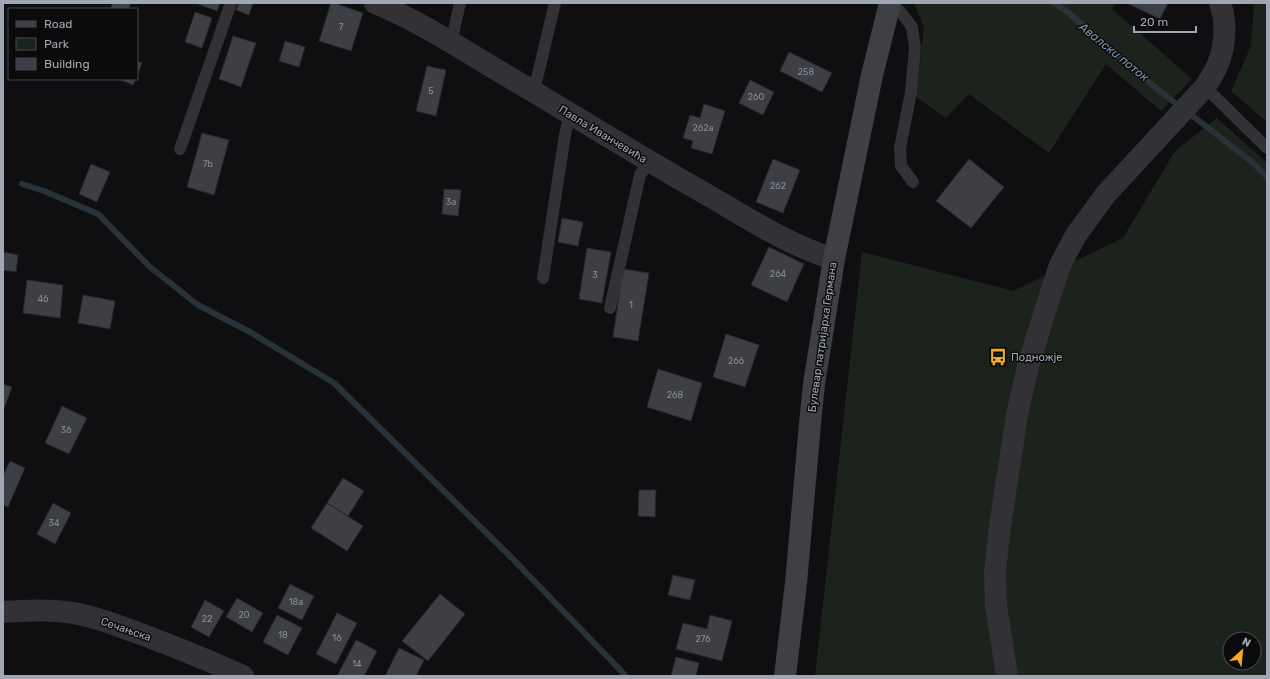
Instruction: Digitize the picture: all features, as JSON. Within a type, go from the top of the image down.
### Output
[{"type":"main road","name":"Булевар патријарха Германа","points":[[785,676],[795,591],[811,416],[834,259],[872,75],[890,5]]},
{"type":"street","name":"Павла Иванчевића","points":[[375,3],[417,23],[534,91],[649,162],[799,246],[814,253],[834,259]]},
{"type":"street","points":[[1007,676],[996,606],[995,571],[999,533],[1017,415],[1028,366],[1053,286],[1060,265],[1076,235],[1106,194],[1205,87],[1216,68],[1224,36],[1224,21],[1220,3]]},
{"type":"street","name":"Сечањска","points":[[3,612],[46,611],[78,614],[107,622],[156,639],[218,664],[243,676]]},
{"type":"lane","points":[[180,149],[231,3]]},
{"type":"lane","points":[[451,43],[460,3]]},
{"type":"lane","points":[[534,91],[555,3]]},
{"type":"lane","points":[[890,5],[900,11],[912,27],[915,48],[911,92],[900,148],[901,166],[913,182]]},
{"type":"lane","points":[[1205,87],[1267,148]]},
{"type":"lane","points":[[543,278],[564,141],[571,115]]},
{"type":"lane","points":[[610,308],[638,181],[640,175],[649,162]]},
{"type":"green space","points":[[914,3],[1115,3],[1112,9],[1192,79],[1161,111],[1106,64],[1049,153],[969,94],[946,118],[916,97],[924,28]]},
{"type":"green space","points":[[1254,3],[1267,3],[1267,122],[1231,91],[1251,46]]},
{"type":"green space","points":[[1217,118],[1267,163],[1267,676],[815,676],[862,252],[1013,291],[1123,238],[1175,151]]},
{"type":"building","points":[[113,3],[131,3],[128,8],[110,8]]},
{"type":"building","points":[[195,3],[220,3],[217,11]]},
{"type":"building","points":[[239,3],[253,3],[249,15],[236,10]]},
{"type":"building","points":[[331,3],[363,13],[351,51],[319,41]]},
{"type":"building","points":[[1127,3],[1168,3],[1160,19]]},
{"type":"building","points":[[195,12],[212,18],[202,48],[185,42]]},
{"type":"building","points":[[233,36],[256,43],[241,87],[219,79]]},
{"type":"building","points":[[285,41],[305,47],[299,67],[279,61]]},
{"type":"building","points":[[789,52],[832,73],[822,92],[780,71]]},
{"type":"building","points":[[138,61],[142,63],[138,73]]},
{"type":"building","points":[[427,66],[446,70],[436,116],[416,111]]},
{"type":"building","points":[[121,80],[136,80],[133,85]]},
{"type":"building","points":[[750,80],[774,92],[763,115],[739,103]]},
{"type":"building","points":[[704,104],[725,111],[712,154],[691,148],[693,141],[683,138],[690,115],[700,118]]},
{"type":"building","points":[[202,133],[229,140],[214,195],[187,187]]},
{"type":"building","points":[[773,159],[800,170],[783,213],[756,202]]},
{"type":"building","points":[[969,159],[1004,187],[971,228],[936,201]]},
{"type":"building","points":[[91,164],[110,172],[97,202],[79,194]]},
{"type":"building","points":[[444,189],[461,190],[458,216],[442,214]]},
{"type":"building","points":[[562,218],[583,222],[578,246],[558,242]]},
{"type":"building","points":[[769,247],[804,264],[787,302],[751,285]]},
{"type":"building","points":[[587,248],[611,252],[602,303],[579,299]]},
{"type":"building","points":[[3,252],[18,255],[16,272],[3,270]]},
{"type":"building","points":[[623,269],[649,273],[638,341],[613,337]]},
{"type":"building","points":[[27,280],[63,285],[60,318],[23,313]]},
{"type":"building","points":[[83,295],[115,301],[110,329],[78,323]]},
{"type":"building","points":[[726,334],[759,345],[745,387],[713,377]]},
{"type":"building","points":[[658,369],[702,383],[691,421],[647,407]]},
{"type":"building","points":[[3,384],[12,387],[3,411]]},
{"type":"building","points":[[62,406],[87,418],[69,454],[45,443]]},
{"type":"building","points":[[10,461],[25,468],[8,507],[3,505],[3,476]]},
{"type":"building","points":[[343,478],[364,491],[348,516],[327,503]]},
{"type":"building","points":[[639,490],[656,490],[655,517],[638,516]]},
{"type":"building","points":[[53,503],[71,513],[55,544],[37,534]]},
{"type":"building","points":[[327,503],[363,526],[347,551],[311,528]]},
{"type":"building","points":[[673,575],[695,580],[690,600],[668,595]]},
{"type":"building","points":[[290,584],[314,596],[302,620],[278,608]]},
{"type":"building","points":[[440,594],[465,614],[428,661],[402,641]]},
{"type":"building","points":[[237,598],[263,613],[252,632],[226,617]]},
{"type":"building","points":[[205,600],[224,611],[209,637],[191,627]]},
{"type":"building","points":[[337,613],[357,623],[336,664],[316,654]]},
{"type":"building","points":[[277,615],[302,628],[288,655],[263,642]]},
{"type":"building","points":[[710,615],[732,621],[722,661],[676,649],[683,623],[707,629]]},
{"type":"building","points":[[356,640],[377,651],[364,676],[337,676]]},
{"type":"building","points":[[399,648],[424,660],[416,676],[385,676]]},
{"type":"building","points":[[676,657],[699,663],[696,676],[671,676]]},
{"type":"waterway","name":"Авалски поток","points":[[1054,3],[1070,14],[1142,77],[1174,102]]},
{"type":"waterway","name":"Авалски поток","points":[[1194,117],[1252,162],[1267,177]]},
{"type":"waterway","points":[[22,184],[44,191],[98,214],[150,267],[198,305],[250,332],[334,383],[511,557],[626,676]]},
{"type":"place","name":"Подножје","points":[[998,357]]}]
